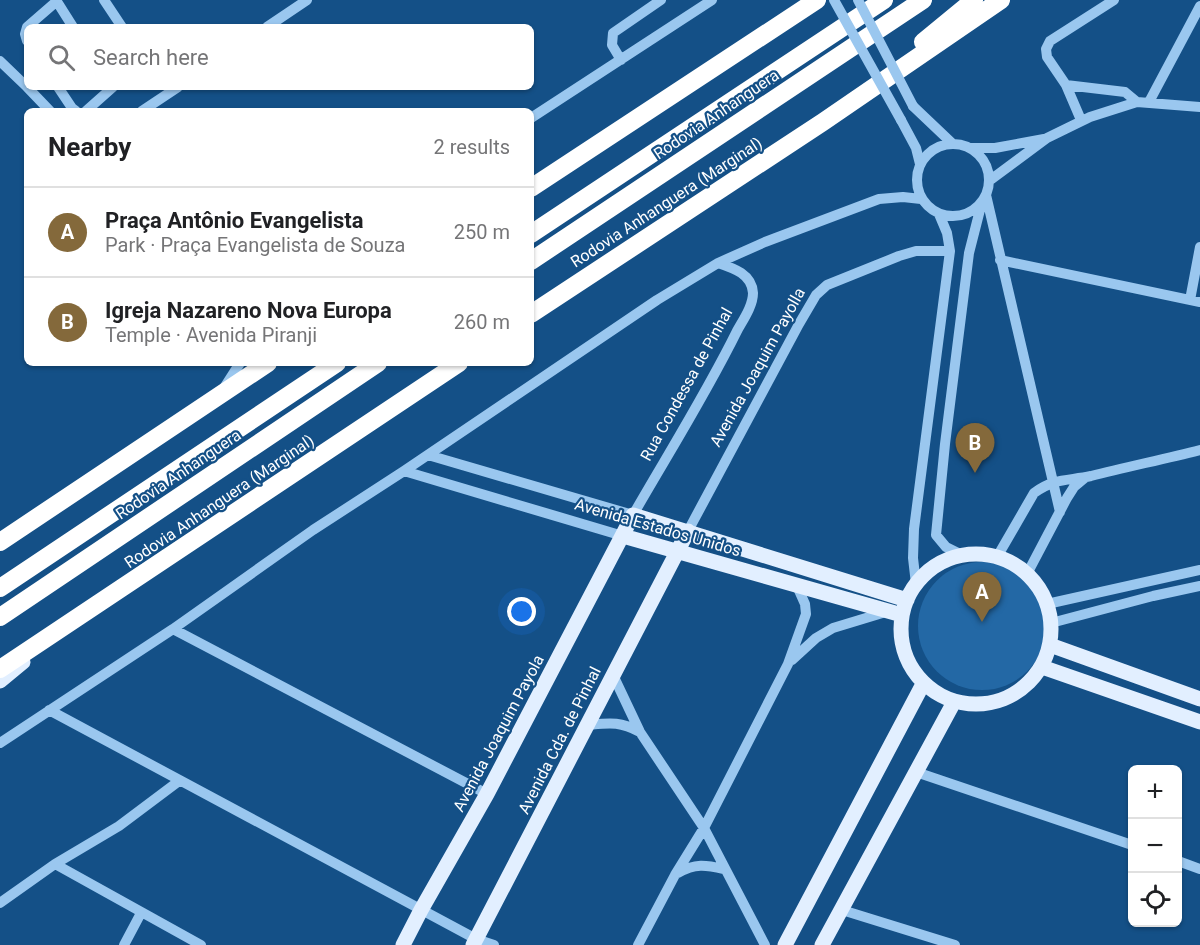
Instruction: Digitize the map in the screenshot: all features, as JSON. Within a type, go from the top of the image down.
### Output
[{"type":"highway","points":[[534,186],[817,0]]},
{"type":"highway","name":"Rodovia Anhanguera","points":[[534,232],[884,0]]},
{"type":"highway","name":"Rodovia Anhanguera","points":[[534,259],[923,0]]},
{"type":"highway","points":[[823,122],[974,0]]},
{"type":"highway","points":[[823,122],[1001,0]]},
{"type":"highway","name":"Rodovia Anhanguera (Marginal)","points":[[534,312],[823,122]]},
{"type":"highway","points":[[0,542],[264,366]]},
{"type":"highway","name":"Rodovia Anhanguera","points":[[0,588],[333,366]]},
{"type":"highway","name":"Rodovia Anhanguera","points":[[0,617],[374,366]]},
{"type":"highway","name":"Rodovia Anhanguera (Marginal)","points":[[0,669],[455,366]]},
{"type":"main road","name":"Avenida Estados Unidos","points":[[633,514],[907,600]]},
{"type":"main road","name":"Rua Condessa de Pinhal","points":[[623,536],[633,514]]},
{"type":"main road","name":"Avenida Joaquim Payolla","points":[[679,552],[688,531]]},
{"type":"main road","name":"Avenida Estados Unidos","points":[[623,536],[896,613]]},
{"type":"main road","name":"Avenida Joaquim Payola","points":[[403,945],[487,794],[623,536]]},
{"type":"main road","name":"Avenida Cda. de Pinhal","points":[[475,942],[679,552]]},
{"type":"main road","points":[[980,554],[997,557],[1028,574],[1039,588],[1047,604],[1051,623],[1050,645],[1042,667],[1026,687],[1004,700],[979,705],[954,702],[938,695],[924,684],[909,664],[901,640],[896,613],[916,584],[930,570],[945,561],[962,555],[980,554]]},
{"type":"main road","points":[[0,681],[61,629]]},
{"type":"main road","points":[[1050,645],[1200,699]]},
{"type":"main road","points":[[1042,667],[1200,722]]},
{"type":"main road","points":[[785,945],[924,684]]},
{"type":"main road","points":[[822,945],[954,702]]},
{"type":"street","points":[[30,24],[56,0],[71,24]]},
{"type":"street","points":[[104,0],[120,24]]},
{"type":"street","points":[[271,24],[307,0]]},
{"type":"street","points":[[621,60],[612,45],[613,33],[661,0]]},
{"type":"street","points":[[534,116],[712,0]]},
{"type":"street","points":[[834,0],[916,148],[920,164]]},
{"type":"street","points":[[858,0],[913,106],[953,144]]},
{"type":"street","points":[[1081,120],[1066,86],[1047,57],[1046,49],[1050,41],[1114,0]]},
{"type":"street","points":[[1149,102],[1200,6]]},
{"type":"street","points":[[0,52],[14,73]]},
{"type":"street","points":[[0,61],[24,84]]},
{"type":"street","points":[[1066,86],[1125,92],[1137,102]]},
{"type":"street","points":[[30,90],[47,108]]},
{"type":"street","points":[[60,90],[72,108]]},
{"type":"street","points":[[89,108],[109,90]]},
{"type":"street","points":[[146,108],[174,90]]},
{"type":"street","points":[[989,181],[1047,138],[1081,120],[1137,102],[1200,107]]},
{"type":"street","points":[[984,199],[973,210],[962,215],[950,217],[939,214],[929,208],[921,198],[916,181],[920,164],[926,155],[944,145],[995,148],[1047,138]]},
{"type":"street","points":[[962,555],[946,547],[936,535],[969,253],[989,181],[984,162],[970,148]]},
{"type":"street","points":[[0,743],[173,629],[313,530],[657,300],[718,263],[765,242],[879,199],[921,198]]},
{"type":"street","points":[[984,199],[1060,512]]},
{"type":"street","points":[[916,584],[913,558],[914,529],[950,251],[947,233],[939,214]]},
{"type":"street","points":[[1000,260],[1195,301],[1200,248]]},
{"type":"street","name":"Avenida Joaquim Payolla","points":[[688,531],[798,324],[816,295],[827,285],[899,256],[916,251],[950,251]]},
{"type":"street","name":"Rua Condessa de Pinhal","points":[[633,514],[726,353],[752,302],[753,292],[749,280],[732,267],[718,263]]},
{"type":"street","points":[[218,397],[238,366]]},
{"type":"street","points":[[997,557],[1034,493],[1052,481],[1086,477],[1200,450]]},
{"type":"street","name":"Avenida Estados Unidos","points":[[428,455],[633,514]]},
{"type":"street","name":"Avenida Estados Unidos","points":[[404,471],[623,536]]},
{"type":"street","points":[[1028,574],[1074,487],[1086,477]]},
{"type":"street","points":[[1047,604],[1200,570]]},
{"type":"street","points":[[638,945],[675,875],[704,828],[788,664],[807,614],[806,604],[797,586]]},
{"type":"street","points":[[1051,623],[1200,586]]},
{"type":"street","points":[[788,664],[816,638],[833,628],[896,613]]},
{"type":"street","points":[[173,629],[487,794]]},
{"type":"street","points":[[613,675],[640,732],[704,828],[765,945]]},
{"type":"street","points":[[49,710],[421,910],[475,942],[494,945]]},
{"type":"street","points":[[587,725],[611,722],[624,724],[640,732]]},
{"type":"street","points":[[916,772],[1128,844]]},
{"type":"street","points":[[0,903],[55,864],[119,825],[178,781]]},
{"type":"street","points":[[1182,862],[1200,869]]},
{"type":"street","points":[[55,864],[201,945]]},
{"type":"street","points":[[675,875],[698,864],[724,869]]},
{"type":"street","points":[[842,910],[955,945]]},
{"type":"street","points":[[124,945],[141,913]]},
{"type":"shaded area","points":[[982,562],[1006,567],[1027,581],[1041,602],[1046,626],[1041,650],[1027,671],[1006,685],[982,690],[958,685],[937,671],[923,650],[918,626],[923,602],[937,581],[958,567]]},
{"type":"place","name":"Igreja Nazareno Nova Europa","points":[[975,473]]},
{"type":"place","name":"Praça Antônio Evangelista","points":[[982,622]]}]
